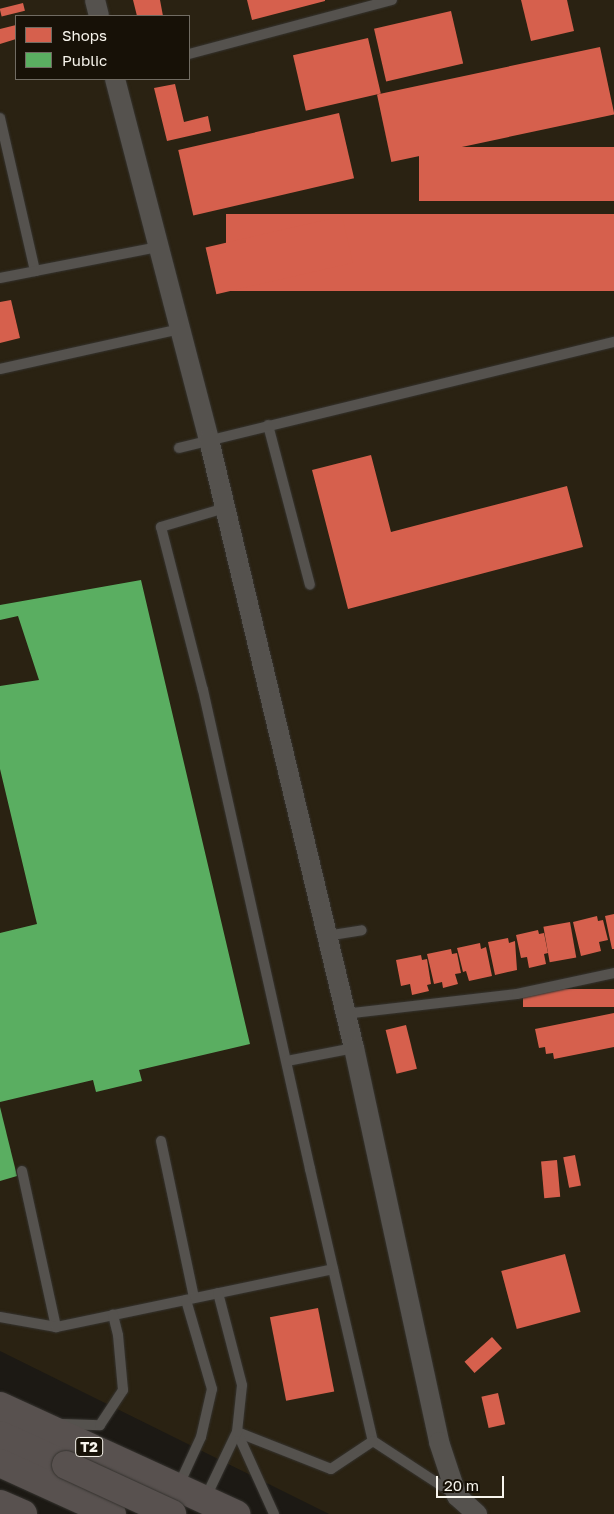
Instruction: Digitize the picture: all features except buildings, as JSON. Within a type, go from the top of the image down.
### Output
[{"type":"main road","name":"T2","points":[[0,1406],[236,1514]]},
{"type":"main road","name":"T2","points":[[0,1435],[112,1514]]},
{"type":"main road","name":"T2","points":[[0,1463],[59,1476],[172,1514]]},
{"type":"main road","points":[[0,1504],[23,1514]]},
{"type":"street","points":[[94,0],[99,15]]},
{"type":"street","points":[[115,80],[209,440],[344,1014],[354,1048],[439,1442],[456,1496],[477,1514]]},
{"type":"lane","points":[[190,54],[392,0]]},
{"type":"lane","points":[[0,118],[35,271]]},
{"type":"lane","points":[[0,278],[159,247]]},
{"type":"lane","points":[[0,369],[180,330]]},
{"type":"lane","points":[[179,448],[614,342]]},
{"type":"lane","points":[[268,425],[310,585]]},
{"type":"lane","points":[[225,508],[161,527],[203,690],[373,1441],[456,1496]]},
{"type":"lane","points":[[326,936],[362,930]]},
{"type":"lane","points":[[344,1014],[517,994],[614,973]]},
{"type":"lane","points":[[287,1062],[354,1048]]},
{"type":"lane","points":[[161,1141],[190,1299],[212,1389],[201,1437],[177,1488]]},
{"type":"lane","points":[[22,1171],[56,1327]]},
{"type":"lane","points":[[0,1317],[56,1327],[333,1269]]},
{"type":"lane","points":[[205,1500],[237,1432],[242,1386],[218,1293]]},
{"type":"lane","points":[[38,1424],[100,1425],[123,1390],[118,1335],[113,1315]]},
{"type":"lane","points":[[237,1432],[331,1468],[373,1441]]},
{"type":"lane","points":[[237,1432],[274,1514]]},
{"type":"shaded area","points":[[0,0],[614,0],[614,1514],[329,1514],[0,1351]]}]
